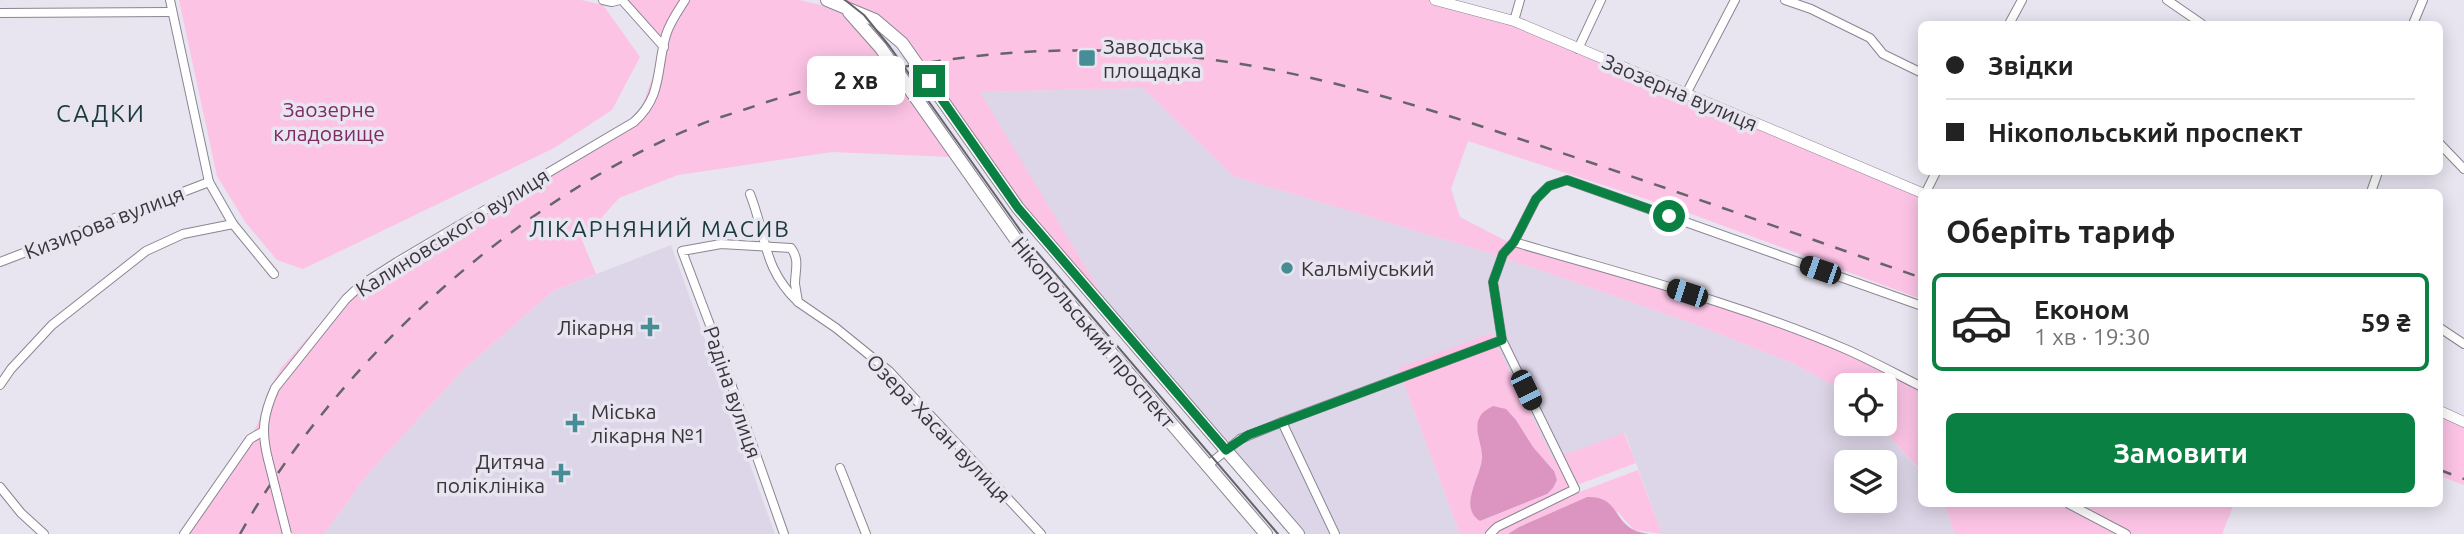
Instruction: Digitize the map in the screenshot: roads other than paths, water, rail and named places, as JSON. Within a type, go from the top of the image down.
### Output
[{"type":"main road","points":[[827,0],[847,9]]},
{"type":"main road","name":"Нікопольський проспект","points":[[847,9],[875,20],[902,43],[1018,208],[1298,534]]},
{"type":"main road","name":"Нікопольський проспект","points":[[847,9],[880,47],[1024,251],[1265,534]]},
{"type":"street","points":[[170,0],[209,182],[233,224],[274,274]]},
{"type":"street","points":[[603,0],[621,0],[664,47]]},
{"type":"street","name":"Калиновського вулиця","points":[[287,534],[262,432],[275,388],[346,299],[361,285],[634,122],[646,111],[655,94],[667,34],[685,0]]},
{"type":"street","name":"Заозерна вулиця","points":[[1435,0],[1514,21],[1918,191]]},
{"type":"street","points":[[1514,21],[1520,0]]},
{"type":"street","points":[[1578,49],[1601,0]]},
{"type":"street","points":[[1686,94],[1735,0]]},
{"type":"street","points":[[1785,0],[1811,9],[1870,38],[1882,54],[1918,71]]},
{"type":"street","points":[[2012,21],[2022,0]]},
{"type":"street","points":[[2167,0],[2198,21]]},
{"type":"street","points":[[2414,21],[2423,0]]},
{"type":"street","points":[[0,13],[172,12]]},
{"type":"street","points":[[2444,152],[2464,169]]},
{"type":"street","points":[[1490,534],[1497,527],[1575,489],[1502,340],[1493,282],[1503,254],[1514,242],[1536,199],[1549,186],[1567,180],[1918,305]]},
{"type":"street","name":"Кизирова вулиця","points":[[0,262],[209,182]]},
{"type":"street","name":"Озера Хасан вулиця","points":[[750,194],[765,247],[779,283],[798,302],[836,328],[889,371],[1041,534]]},
{"type":"street","points":[[0,384],[52,325],[146,251],[183,234],[233,224]]},
{"type":"street","points":[[1514,242],[1664,286],[1776,323],[1850,352],[1918,385]]},
{"type":"street","name":"Радіна вулиця","points":[[765,247],[721,244],[682,251],[784,534]]},
{"type":"street","points":[[765,247],[785,246],[796,254],[798,262],[795,284],[798,302]]},
{"type":"street","points":[[2443,330],[2464,344]]},
{"type":"street","points":[[1208,466],[1248,435],[1502,340]]},
{"type":"street","points":[[2443,412],[2464,422]]},
{"type":"street","points":[[1282,422],[1335,534]]},
{"type":"street","points":[[184,534],[250,439],[262,432]]},
{"type":"street","points":[[840,468],[866,534]]},
{"type":"street","points":[[0,487],[21,513],[44,534]]},
{"type":"street","points":[[2075,507],[2126,534]]},
{"type":"tram line","points":[[845,0],[864,15],[890,47],[1030,244],[1278,534]]},
{"type":"railway","points":[[240,534],[280,471],[326,409],[378,351],[434,295],[495,245],[559,199],[625,160],[706,122],[804,91],[919,64],[1035,51],[1094,50],[1214,60],[1301,76],[1386,97],[1470,123],[1646,181],[1918,277]]},
{"type":"railway","points":[[2443,471],[2464,479]]},
{"type":"place","name":"Заводська площадка","points":[[1087,58]]},
{"type":"place","name":"Кальміуський","points":[[1287,268]]},
{"type":"place","name":"Лікарня","points":[[650,327]]},
{"type":"place","name":"Міська лікарня №1","points":[[575,423]]},
{"type":"place","name":"Дитяча поліклініка","points":[[561,473]]},
{"type":"district","name":"САДКИ","points":[[101,113]]},
{"type":"district","name":"ЛІКАРНЯНИЙ МАСИВ","points":[[660,228]]},
{"type":"park label","name":"Заозерне кладовище","points":[[329,121]]}]
